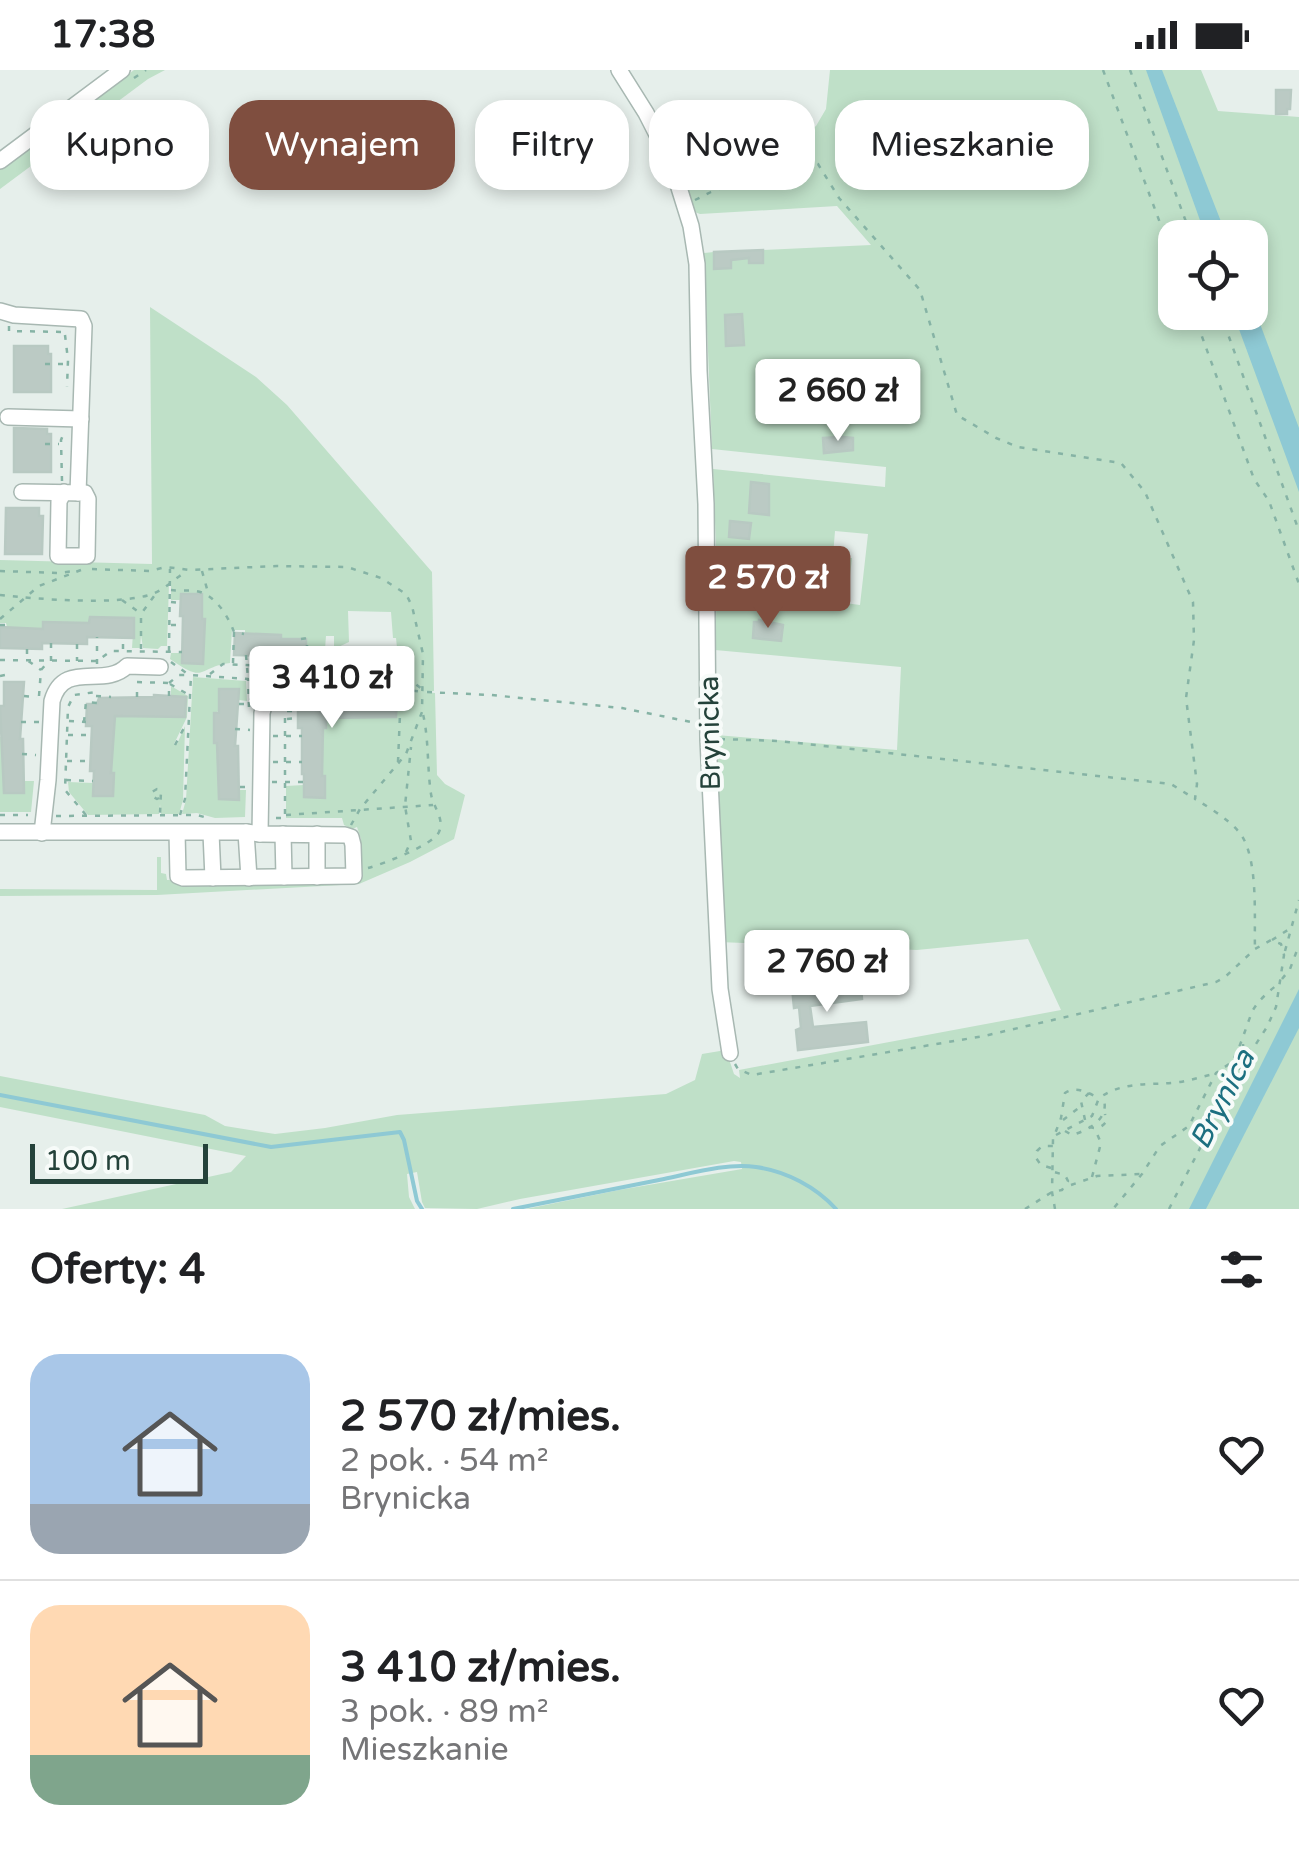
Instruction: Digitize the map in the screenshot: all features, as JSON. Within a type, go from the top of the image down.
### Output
[{"type":"street","points":[[0,162],[122,70]]},
{"type":"street","name":"Brynicka","points":[[619,70],[671,162],[698,264],[708,732],[720,990],[730,1054]]},
{"type":"street","points":[[0,311],[81,318],[84,326],[80,423],[68,488],[22,492]]},
{"type":"street","points":[[8,418],[80,423]]},
{"type":"street","points":[[42,824],[55,692],[70,679],[112,676],[140,658],[160,659]]},
{"type":"street","points":[[249,878],[264,701],[280,684],[297,678],[397,670]]},
{"type":"street","points":[[0,832],[42,824],[177,832],[213,826],[348,836],[353,844],[355,872],[354,876],[183,878],[178,876],[177,832]]},
{"type":"street","points":[[213,826],[213,878]]},
{"type":"street","points":[[284,834],[284,877]]},
{"type":"street","points":[[317,834],[317,877]]},
{"type":"path","points":[[1103,70],[1159,220]]},
{"type":"path","points":[[1130,70],[1185,220]]},
{"type":"path","points":[[685,206],[711,192],[784,166],[809,160],[818,164],[839,198],[920,290],[957,416],[1018,447],[1121,463],[1145,492],[1193,602],[1194,640],[1186,698],[1197,784],[1195,799]]},
{"type":"path","points":[[1200,330],[1254,479],[1269,501],[1299,584]]},
{"type":"path","points":[[1226,330],[1299,531]]},
{"type":"path","points":[[45,364],[68,364]]},
{"type":"path","points":[[68,488],[61,444],[67,426],[80,423]]},
{"type":"path","points":[[45,444],[61,444]]},
{"type":"path","points":[[170,568],[168,660],[189,675]]},
{"type":"path","points":[[0,571],[347,568],[394,584],[412,606],[423,654],[422,712],[406,754],[360,809],[348,836]]},
{"type":"path","points":[[0,619],[39,586],[83,570]]},
{"type":"path","points":[[137,697],[141,614],[157,592],[190,570]]},
{"type":"path","points":[[201,570],[208,596]]},
{"type":"path","points":[[170,590],[200,591],[228,616],[234,632],[232,664]]},
{"type":"path","points":[[0,595],[120,600],[157,592]]},
{"type":"path","points":[[120,600],[141,614]]},
{"type":"path","points":[[170,602],[180,602]]},
{"type":"path","points":[[169,625],[184,625]]},
{"type":"path","points":[[234,632],[244,634]]},
{"type":"path","points":[[97,663],[98,637]]},
{"type":"path","points":[[124,638],[125,651]]},
{"type":"path","points":[[301,639],[307,638],[309,669]]},
{"type":"path","points":[[40,676],[40,670],[50,660],[51,643]]},
{"type":"path","points":[[77,644],[77,661]]},
{"type":"path","points":[[27,660],[28,649]]},
{"type":"path","points":[[0,660],[97,663],[111,650],[160,659],[168,650]]},
{"type":"path","points":[[168,650],[182,652]]},
{"type":"path","points":[[246,655],[249,717]]},
{"type":"path","points":[[249,703],[266,674],[266,656]]},
{"type":"path","points":[[27,660],[40,670]]},
{"type":"path","points":[[210,676],[223,664],[290,668]]},
{"type":"path","points":[[397,670],[424,691]]},
{"type":"path","points":[[168,696],[169,683],[178,675],[260,684]]},
{"type":"path","points":[[180,815],[186,799],[189,675]]},
{"type":"path","points":[[169,683],[189,696]]},
{"type":"path","points":[[380,697],[382,688],[391,686],[400,690],[622,708],[708,732],[1171,784],[1216,812],[1242,834],[1252,867],[1255,949]]},
{"type":"path","points":[[255,828],[285,818],[286,688]]},
{"type":"path","points":[[349,699],[350,690]]},
{"type":"path","points":[[398,764],[400,690]]},
{"type":"path","points":[[67,721],[85,722],[86,702],[96,702],[96,692],[74,695],[68,707],[67,721],[65,790],[87,816]]},
{"type":"path","points":[[24,696],[39,697]]},
{"type":"path","points":[[96,696],[112,696]]},
{"type":"path","points":[[239,704],[249,703]]},
{"type":"path","points":[[285,711],[298,711]]},
{"type":"path","points":[[355,872],[432,842],[438,834],[441,822],[434,805],[422,712]]},
{"type":"path","points":[[285,719],[298,718]]},
{"type":"path","points":[[175,744],[188,720]]},
{"type":"path","points":[[21,722],[37,722]]},
{"type":"path","points":[[235,729],[248,730]]},
{"type":"path","points":[[67,735],[92,735]]},
{"type":"path","points":[[278,736],[302,736]]},
{"type":"path","points":[[406,852],[411,841],[405,806],[412,740]]},
{"type":"path","points":[[22,754],[36,754]]},
{"type":"path","points":[[66,761],[91,762]]},
{"type":"path","points":[[279,762],[302,762]]},
{"type":"path","points":[[65,780],[94,781]]},
{"type":"path","points":[[278,782],[304,782]]},
{"type":"path","points":[[240,787],[248,787]]},
{"type":"path","points":[[160,798],[160,815]]},
{"type":"path","points":[[285,815],[434,805]]},
{"type":"path","points":[[2,813],[42,824],[87,816],[196,815],[213,826]]},
{"type":"path","points":[[1169,1209],[1276,1007],[1284,955],[1299,900]]},
{"type":"path","points":[[730,1054],[738,1069],[752,1075],[984,1036],[1216,982],[1255,949],[1292,927]]},
{"type":"path","points":[[1271,940],[1280,944],[1284,955]]},
{"type":"path","points":[[1233,1060],[1253,1010],[1290,970],[1299,945]]},
{"type":"path","points":[[1244,1039],[1244,1062]]},
{"type":"path","points":[[1056,1135],[1092,1116],[1101,1097],[1118,1087],[1176,1083],[1216,1072],[1250,1050]]},
{"type":"path","points":[[1114,1209],[1160,1146],[1188,1126],[1216,1072]]},
{"type":"path","points":[[1055,1209],[1054,1146],[1064,1094],[1072,1089],[1088,1093],[1101,1097],[1106,1103],[1106,1122],[1102,1127],[1089,1127],[1081,1101],[1088,1093]]},
{"type":"path","points":[[1060,1122],[1082,1106]]},
{"type":"path","points":[[1064,1131],[1072,1134],[1089,1127],[1105,1112]]},
{"type":"path","points":[[1091,1178],[1100,1142],[1095,1129]]},
{"type":"path","points":[[1024,1209],[1052,1192],[1068,1189],[1065,1175],[1041,1165],[1036,1158],[1042,1146],[1054,1146]]},
{"type":"path","points":[[1069,1183],[1098,1176],[1142,1174]]},
{"type":"green space","points":[[134,70],[165,70],[120,100],[93,100]]},
{"type":"green space","points":[[830,70],[1201,70],[1218,111],[1299,117],[1299,1209],[526,1209],[742,1169],[741,1162],[734,1161],[477,1209],[425,1208],[417,1172],[407,1174],[409,1197],[415,1209],[62,1209],[231,1172],[246,1156],[0,1107],[0,1076],[205,1115],[225,1126],[275,1134],[397,1115],[666,1094],[695,1080],[702,1054],[726,1050],[734,1074],[740,1078],[739,1070],[1061,1010],[1028,939],[917,950],[718,942],[713,749],[716,735],[897,750],[901,667],[715,650],[717,586],[860,605],[868,534],[835,531],[833,556],[852,558],[849,585],[717,572],[713,469],[885,487],[886,467],[712,449],[704,253],[714,252],[715,269],[731,268],[731,260],[740,259],[749,251],[749,262],[763,250],[871,245],[837,206],[700,214],[692,211],[685,190],[815,190],[816,126],[826,109]]},
{"type":"green space","points":[[30,147],[30,167],[0,189],[0,169]]},
{"type":"green space","points":[[150,307],[256,377],[287,405],[432,572],[434,691],[425,692],[435,693],[437,775],[465,795],[454,839],[359,884],[157,895],[0,896],[0,889],[157,890],[157,857],[161,857],[161,873],[166,874],[167,880],[361,873],[357,827],[344,825],[342,818],[286,818],[286,786],[304,785],[304,797],[325,798],[322,775],[326,718],[396,717],[397,698],[383,697],[386,687],[396,688],[383,684],[400,682],[397,659],[334,665],[354,652],[360,660],[398,657],[391,612],[348,611],[349,642],[334,649],[334,636],[326,636],[325,649],[306,650],[281,639],[281,635],[232,630],[230,663],[197,673],[170,659],[171,653],[182,653],[183,663],[203,664],[202,594],[181,594],[181,600],[171,600],[171,584],[167,646],[158,649],[143,648],[141,635],[140,648],[132,648],[134,618],[44,622],[43,629],[0,623],[0,560],[152,564]]},
{"type":"green space","points":[[193,677],[246,681],[247,701],[239,700],[239,689],[219,689],[219,711],[214,713],[219,799],[239,800],[240,790],[246,790],[245,817],[182,814]]},
{"type":"green space","points":[[171,686],[188,696],[187,717],[174,744],[185,726],[183,800],[179,814],[161,814],[160,804],[159,814],[88,815],[69,792],[68,782],[93,783],[94,796],[113,796],[115,716],[184,717],[171,696]]},
{"type":"green space","points":[[0,737],[4,793],[24,793],[25,781],[34,781],[31,812],[0,812]]},
{"type":"water","points":[[1146,70],[1162,70],[1220,220],[1200,220]]},
{"type":"water","points":[[1239,330],[1262,330],[1299,428],[1299,492]]},
{"type":"water","points":[[1299,989],[1299,1028],[1206,1209],[1189,1209]]},
{"type":"building","points":[[1276,90],[1291,90],[1287,114],[1276,114]]},
{"type":"building","points":[[763,250],[763,263],[749,263],[749,258],[731,260],[731,268],[714,269],[714,252]]},
{"type":"building","points":[[742,314],[744,345],[726,346],[725,315]]},
{"type":"building","points":[[14,346],[48,346],[51,392],[14,392]]},
{"type":"building","points":[[824,405],[825,417],[790,419],[790,406]]},
{"type":"building","points":[[14,428],[47,429],[47,434],[51,434],[51,472],[14,472]]},
{"type":"building","points":[[823,438],[853,438],[853,450],[824,453]]},
{"type":"building","points":[[751,482],[769,484],[769,515],[749,513]]},
{"type":"building","points":[[6,508],[39,508],[39,516],[43,516],[42,554],[5,554]]},
{"type":"building","points":[[730,521],[751,523],[749,539],[729,537]]},
{"type":"building","points":[[181,594],[202,594],[203,664],[182,663]]},
{"type":"building","points":[[90,617],[134,618],[134,638],[87,637],[87,644],[42,643],[42,649],[0,648],[0,627],[43,629],[43,622],[89,623]]},
{"type":"building","points":[[754,622],[783,625],[781,641],[753,638]]},
{"type":"building","points":[[235,633],[306,639],[306,659],[234,655]]},
{"type":"building","points":[[4,682],[24,682],[20,739],[24,793],[4,793],[0,706],[4,706]]},
{"type":"building","points":[[219,689],[239,689],[235,746],[239,800],[219,799],[214,713],[219,713]]},
{"type":"building","points":[[186,697],[185,717],[115,716],[113,796],[93,796],[92,726],[86,726],[87,704],[97,704],[99,698]]},
{"type":"building","points":[[397,697],[396,717],[326,718],[322,776],[325,798],[304,797],[298,705],[309,705],[309,699]]},
{"type":"building","points":[[860,979],[862,999],[810,1006],[813,1027],[866,1022],[868,1042],[798,1050],[799,1007],[794,1008],[792,987]]},
{"type":"waterway","points":[[0,1095],[271,1147],[400,1132],[422,1209]]},
{"type":"waterway","points":[[513,1209],[733,1166],[767,1169],[789,1176],[836,1209]]},
{"type":"water label","name":"Brynica","points":[[1222,1099]]}]
